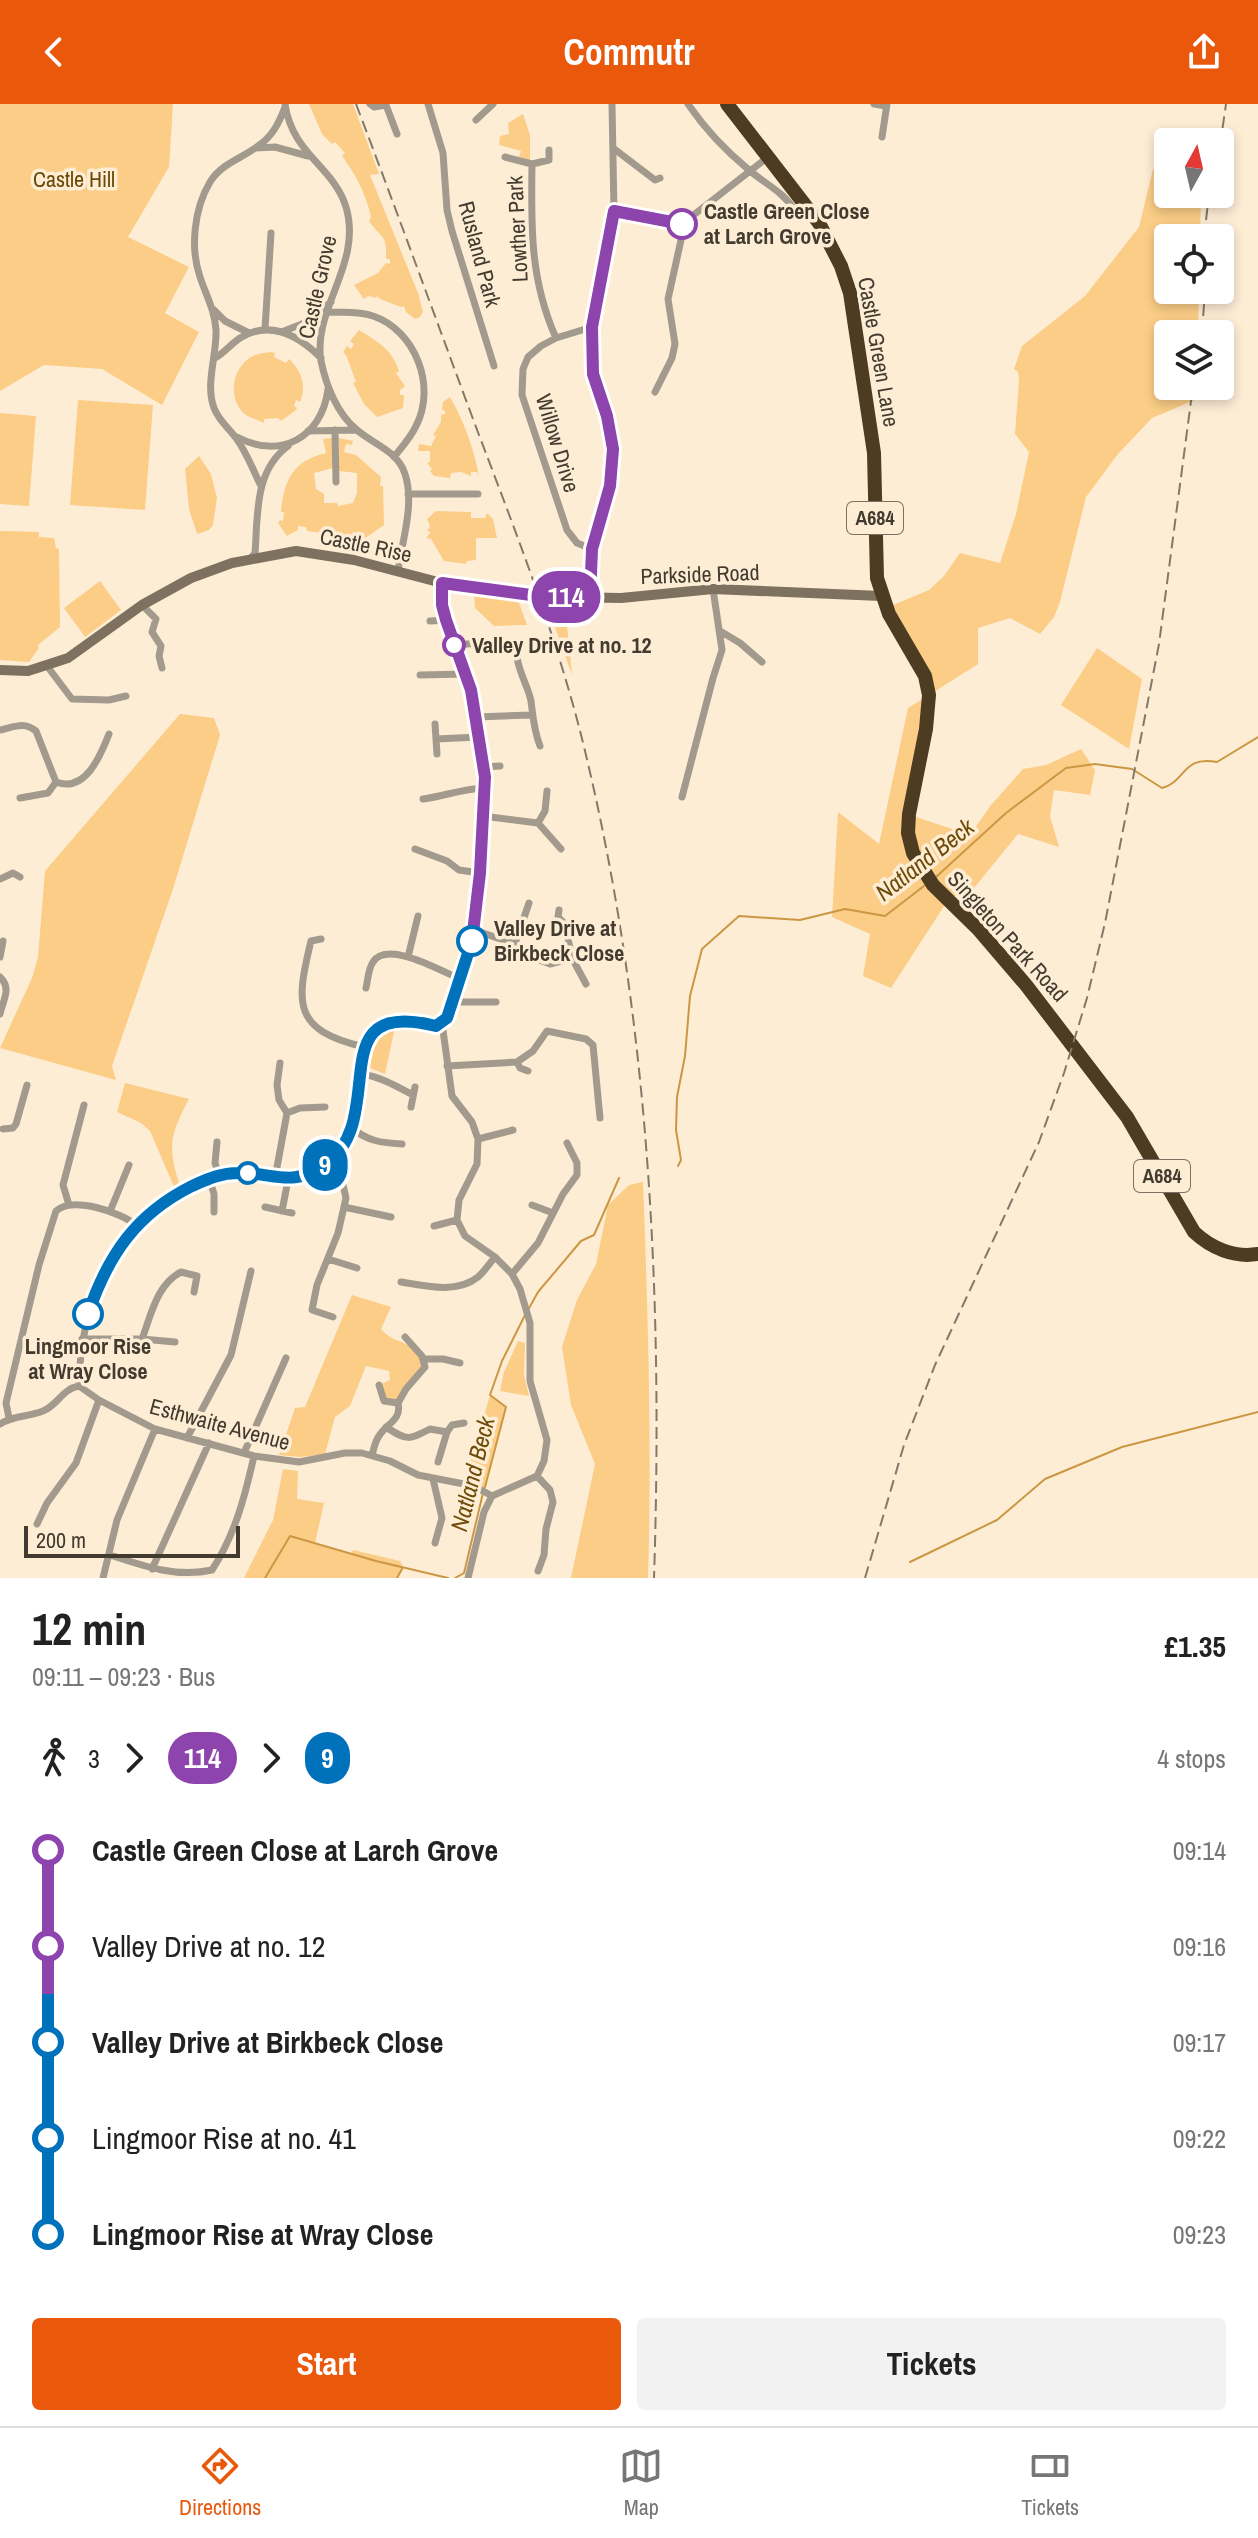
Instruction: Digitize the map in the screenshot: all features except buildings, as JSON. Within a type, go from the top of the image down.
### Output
[{"type":"highway","name":"Castle Green Lane","points":[[727,104],[819,223],[841,266],[850,293],[873,444],[876,557],[881,596]]},
{"type":"highway","name":"Singleton Park Road","points":[[881,596],[919,661],[929,695],[926,729],[909,814],[908,833],[913,853],[933,885],[978,929],[1087,1063],[1127,1117],[1194,1232],[1206,1243],[1223,1251],[1258,1254]]},
{"type":"street","points":[[370,104],[374,107],[386,105],[397,134]]},
{"type":"street","name":"Rusland Park","points":[[428,104],[443,153],[449,221],[494,366]]},
{"type":"street","points":[[476,120],[493,104]]},
{"type":"street","points":[[590,599],[592,549],[610,486],[613,449],[607,416],[593,374],[592,327],[614,211],[612,104]]},
{"type":"street","points":[[688,104],[720,144],[788,200],[793,208],[791,214]]},
{"type":"street","points":[[874,104],[886,105],[882,137]]},
{"type":"street","points":[[261,486],[235,436],[223,424],[212,398],[210,387],[216,329],[196,259],[195,242],[205,192],[218,172],[235,158],[256,148],[274,132],[285,105]]},
{"type":"street","name":"Castle Grove","points":[[285,105],[295,135],[308,156],[336,187],[346,205],[349,220],[348,253],[321,338],[321,358],[328,389],[356,430],[394,457]]},
{"type":"street","points":[[256,148],[275,147],[308,156]]},
{"type":"street","points":[[613,148],[655,180],[660,178]]},
{"type":"street","points":[[505,157],[532,164],[549,160],[549,150]]},
{"type":"street","points":[[614,211],[682,224],[768,157]]},
{"type":"street","name":"Lowther Park","points":[[532,164],[535,279],[556,338]]},
{"type":"street","points":[[655,392],[672,358],[675,344],[668,299],[682,224]]},
{"type":"street","points":[[265,329],[271,233]]},
{"type":"street","points":[[284,331],[302,324],[331,302]]},
{"type":"street","points":[[212,308],[225,321],[249,333]]},
{"type":"street","points":[[329,312],[368,314],[396,328],[414,351],[424,381],[421,415],[394,457],[405,473],[408,494],[398,571]]},
{"type":"street","name":"Willow Drive","points":[[592,327],[556,338],[528,357],[523,369],[522,395],[567,530],[577,543],[592,549]]},
{"type":"street","points":[[215,358],[249,333],[265,329],[284,331],[309,345],[321,358]]},
{"type":"street","points":[[0,670],[28,671],[68,658],[142,605],[191,578],[250,559],[255,553],[261,486],[274,459],[319,419],[328,389]]},
{"type":"street","points":[[335,430],[336,482]]},
{"type":"street","points":[[308,431],[356,430]]},
{"type":"street","points":[[235,436],[260,446],[289,444]]},
{"type":"street","points":[[408,494],[478,494]]},
{"type":"street","name":"Castle Rise","points":[[250,559],[296,551],[310,552],[474,588]]},
{"type":"street","points":[[0,1424],[9,1418],[41,1412],[52,1406],[69,1388],[79,1386],[82,1339],[88,1314],[117,1250],[136,1225],[179,1193],[209,1178],[241,1173],[288,1180],[328,1163],[340,1150],[352,1128],[364,1047],[373,1031],[389,1022],[403,1019],[436,1026],[447,1018],[474,930],[485,788],[467,674],[446,620],[442,583]]},
{"type":"street","name":"Parkside Road","points":[[474,588],[590,599],[713,589],[881,596]]},
{"type":"street","points":[[682,797],[722,650],[713,589]]},
{"type":"street","points":[[142,605],[156,619],[152,632],[161,646],[159,656],[162,668]]},
{"type":"street","points":[[430,621],[446,620]]},
{"type":"street","points":[[720,631],[762,662]]},
{"type":"street","points":[[454,645],[480,643]]},
{"type":"street","points":[[517,657],[531,699],[531,715],[540,746]]},
{"type":"street","points":[[47,666],[72,699],[109,700],[126,696]]},
{"type":"street","points":[[420,675],[467,674]]},
{"type":"street","points":[[476,717],[531,715]]},
{"type":"street","points":[[0,737],[0,730],[21,724],[30,726],[36,731],[56,782]]},
{"type":"street","points":[[435,724],[437,754]]},
{"type":"street","points":[[56,782],[73,786],[80,782],[101,755],[109,734]]},
{"type":"street","points":[[436,739],[479,737]]},
{"type":"street","points":[[484,767],[500,766]]},
{"type":"street","points":[[20,798],[48,793],[56,782]]},
{"type":"street","points":[[423,799],[463,788],[485,788]]},
{"type":"street","points":[[538,823],[545,811],[547,791]]},
{"type":"street","points":[[483,816],[538,823],[561,849]]},
{"type":"street","points":[[415,849],[447,861],[459,870],[480,873]]},
{"type":"street","points":[[0,879],[16,875],[13,862]]},
{"type":"street","points":[[515,944],[529,903]]},
{"type":"street","points":[[559,910],[558,917],[565,924],[572,958],[586,984]]},
{"type":"street","points":[[408,957],[418,916]]},
{"type":"street","points":[[474,930],[515,944],[550,964],[572,958]]},
{"type":"street","points":[[321,939],[311,941],[300,993],[303,1010],[322,1032],[364,1047]]},
{"type":"street","points":[[0,957],[3,941]]},
{"type":"street","points":[[366,988],[375,959],[387,953],[408,957],[458,978]]},
{"type":"street","points":[[0,977],[7,991],[0,1014]]},
{"type":"street","points":[[452,1002],[496,1002]]},
{"type":"street","points":[[442,1023],[452,1096],[472,1122],[478,1139],[477,1164],[459,1200],[457,1220],[465,1236],[495,1257],[512,1274],[525,1303],[530,1381],[547,1440],[544,1461],[537,1476],[486,1494],[468,1578]]},
{"type":"street","points":[[447,1066],[517,1062],[533,1051],[547,1031],[586,1039],[593,1045],[600,1118]]},
{"type":"street","points":[[517,1062],[520,1068],[528,1071]]},
{"type":"street","points":[[275,1178],[287,1113],[279,1100],[277,1085],[280,1063]]},
{"type":"street","points":[[362,1074],[414,1091],[411,1107]]},
{"type":"street","points":[[0,1138],[2,1127],[13,1128],[16,1124],[27,1085]]},
{"type":"street","points":[[69,1205],[63,1185],[84,1105]]},
{"type":"street","points":[[287,1113],[300,1108],[325,1107]]},
{"type":"street","points":[[352,1128],[374,1141],[402,1144]]},
{"type":"street","points":[[478,1139],[513,1130]]},
{"type":"street","points":[[217,1142],[215,1163],[219,1175]]},
{"type":"street","points":[[512,1274],[538,1243],[577,1175],[577,1163],[567,1143]]},
{"type":"street","points":[[328,1163],[343,1185],[346,1198],[317,1285],[312,1310],[333,1317]]},
{"type":"street","points":[[111,1209],[129,1165]]},
{"type":"street","points":[[209,1178],[214,1194],[214,1212]]},
{"type":"street","points":[[282,1211],[288,1180]]},
{"type":"street","points":[[9,1418],[6,1403],[39,1265],[56,1211],[69,1205],[111,1209],[136,1225]]},
{"type":"street","points":[[532,1205],[553,1213]]},
{"type":"street","points":[[265,1207],[292,1213]]},
{"type":"street","points":[[344,1207],[391,1217]]},
{"type":"street","points":[[434,1226],[457,1220]]},
{"type":"street","points":[[406,1281],[445,1288],[464,1283],[477,1278],[495,1257]]},
{"type":"street","points":[[328,1259],[357,1268]]},
{"type":"street","points":[[187,1438],[231,1355],[251,1271]]},
{"type":"street","points":[[142,1339],[159,1294],[172,1276],[181,1272],[197,1276],[194,1292]]},
{"type":"street","points":[[372,1455],[377,1438],[396,1420],[400,1410],[398,1403],[406,1389],[425,1367],[425,1359],[405,1337]]},
{"type":"street","points":[[82,1339],[175,1342]]},
{"type":"street","points":[[244,1453],[286,1358]]},
{"type":"street","points":[[425,1359],[460,1363]]},
{"type":"street","points":[[379,1385],[384,1401],[398,1403]]},
{"type":"street","name":"Esthwaite Avenue","points":[[79,1386],[155,1429],[254,1456],[299,1462],[345,1453],[372,1455],[418,1475],[457,1482],[486,1494]]},
{"type":"street","points":[[37,1524],[47,1503],[76,1463],[99,1400]]},
{"type":"street","points":[[438,1462],[447,1432],[452,1425],[464,1423]]},
{"type":"street","points":[[386,1427],[403,1438],[415,1438],[430,1429],[447,1432]]},
{"type":"street","points":[[103,1578],[117,1520],[155,1429]]},
{"type":"street","points":[[152,1569],[209,1443]]},
{"type":"street","points":[[110,1555],[172,1576],[212,1570],[241,1511],[254,1456]]},
{"type":"street","points":[[537,1476],[550,1490],[553,1502],[544,1555],[538,1571]]},
{"type":"street","points":[[433,1479],[442,1518],[435,1543]]},
{"type":"green space","name":"Castle Hill","points":[[0,104],[173,104],[169,167],[128,237],[189,267],[165,313],[199,332],[162,405],[102,369],[44,365],[0,391]]},
{"type":"green space","points":[[309,104],[353,104],[379,174],[370,175],[418,293],[423,312],[420,317],[415,319],[404,306],[377,296],[364,299],[354,285],[378,273],[386,263],[390,264],[390,259],[386,259],[383,237],[369,221],[371,217],[366,200],[342,156],[345,153],[322,134]]},
{"type":"green space","points":[[523,114],[530,135],[530,160],[519,157],[521,151],[499,145],[500,136],[509,134],[508,123]]},
{"type":"green space","points":[[1154,169],[1154,208],[1201,208],[1200,224],[1154,224],[1154,304],[1199,304],[1198,320],[1154,320],[1154,400],[1195,400],[1152,418],[1118,454],[1086,497],[1054,617],[1040,634],[1010,618],[978,628],[978,664],[929,695],[886,608],[929,590],[944,576],[960,553],[1000,563],[1016,514],[1029,452],[1015,434],[1019,380],[1018,372],[1014,369],[1022,346],[1085,296],[1139,227]]},
{"type":"green space","points":[[359,330],[384,347],[392,357],[399,371],[396,373],[405,386],[400,390],[400,395],[404,395],[403,408],[377,417],[364,404],[343,352],[347,346],[351,349],[354,344],[350,341]]},
{"type":"green space","points":[[275,353],[274,357],[286,363],[289,359],[293,363],[302,378],[303,390],[300,402],[296,400],[296,410],[281,421],[278,418],[264,419],[264,423],[240,409],[234,384],[240,367],[246,361],[257,354]]},
{"type":"green space","points":[[450,397],[468,435],[479,476],[477,472],[471,472],[471,476],[461,472],[451,473],[450,478],[434,476],[427,463],[430,462],[430,451],[418,451],[419,444],[431,446],[441,415],[445,414],[443,402]]},
{"type":"green space","points":[[78,400],[153,405],[145,510],[70,505]]},
{"type":"green space","points":[[0,413],[36,416],[29,506],[0,504]]},
{"type":"green space","points":[[332,438],[333,468],[314,473],[316,489],[324,494],[324,503],[337,503],[338,506],[353,503],[357,493],[357,473],[339,471],[339,438],[353,441],[352,445],[346,444],[344,452],[356,455],[381,477],[384,525],[364,539],[307,531],[306,527],[298,526],[298,530],[287,536],[278,523],[283,521],[282,500],[288,480],[298,466],[326,453],[323,439]]},
{"type":"green space","points":[[199,456],[211,474],[217,498],[213,525],[197,534],[189,509],[185,469]]},
{"type":"green space","points":[[436,511],[471,512],[471,518],[485,518],[487,513],[493,519],[497,538],[476,538],[476,560],[467,561],[466,564],[444,561],[431,539],[426,538],[431,532],[427,531],[430,526],[427,519]]},
{"type":"green space","points":[[0,531],[39,532],[39,537],[54,538],[59,549],[60,627],[38,645],[29,662],[0,660]]},
{"type":"green space","points":[[100,581],[121,610],[85,637],[64,608]]},
{"type":"green space","points":[[474,594],[482,598],[517,597],[527,625],[494,626],[475,608]]},
{"type":"green space","points":[[545,599],[560,600],[567,625],[572,675]]},
{"type":"green space","points":[[1097,648],[1142,679],[1129,749],[1061,705]]},
{"type":"green space","points":[[929,695],[907,814],[970,835],[991,805],[1023,769],[1046,765],[1081,749],[1095,770],[1090,795],[1054,790],[1050,816],[1059,847],[1018,834],[970,893],[950,897],[891,988],[863,976],[870,934],[832,917],[838,812],[879,844],[908,708]]},
{"type":"green space","points":[[180,714],[214,718],[220,735],[173,889],[112,1066],[116,1080],[0,1048],[32,978],[38,957],[45,871]]},
{"type":"green space","points":[[395,1027],[385,1074],[370,1068],[367,1062],[375,1039]]},
{"type":"green space","points":[[125,1083],[189,1099],[172,1141],[173,1161],[180,1186],[175,1189],[150,1131],[141,1123],[117,1112]]},
{"type":"green space","points":[[643,1182],[649,1380],[648,1578],[571,1578],[595,1464],[571,1405],[562,1347],[577,1300],[596,1264],[608,1205],[629,1185]]},
{"type":"green space","points":[[352,1295],[391,1307],[381,1329],[412,1348],[425,1367],[398,1403],[384,1401],[379,1385],[390,1380],[389,1371],[366,1366],[350,1406],[335,1417],[325,1454],[300,1457],[279,1455],[295,1408],[305,1407]]},
{"type":"green space","points":[[518,1341],[525,1343],[524,1375],[529,1396],[500,1391],[504,1372]]},
{"type":"green space","points":[[490,1395],[506,1407],[484,1492],[464,1484]]},
{"type":"green space","points":[[283,1469],[298,1471],[297,1499],[324,1503],[315,1543],[351,1554],[353,1550],[400,1561],[403,1566],[397,1578],[244,1578],[273,1520]]},
{"type":"waterway","name":"Natland Beck","points":[[936,877],[1006,813],[1066,768],[1095,764],[1132,769],[1162,788],[1197,762],[1217,762],[1258,737]]},
{"type":"waterway","name":"Natland Beck","points":[[678,1166],[681,1160],[676,1130],[677,1097],[685,1056],[690,996],[702,949],[739,916],[800,920],[845,909],[885,916],[924,886]]},
{"type":"waterway","name":"Natland Beck","points":[[528,1310],[538,1292],[581,1241],[594,1235],[619,1178]]},
{"type":"waterway","name":"Natland Beck","points":[[485,1487],[506,1407],[490,1395],[502,1361],[525,1315]]},
{"type":"waterway","points":[[910,1562],[997,1520],[1045,1479],[1122,1447],[1258,1412]]},
{"type":"waterway","name":"Natland Beck","points":[[455,1578],[464,1573],[483,1493]]},
{"type":"waterway","name":"Natland Beck","points":[[265,1578],[290,1536],[448,1578]]},
{"type":"waterway","points":[[397,1578],[402,1569]]},
{"type":"railway","points":[[356,104],[549,625],[585,751],[607,852],[638,1058],[647,1162],[656,1370],[654,1578]]},
{"type":"railway","points":[[1223,128],[1226,104]]},
{"type":"railway","points":[[1206,224],[1207,208]]},
{"type":"railway","points":[[1203,320],[1204,304]]},
{"type":"railway","points":[[865,1578],[904,1445],[935,1365],[1039,1142],[1087,998],[1105,923],[1159,644],[1191,400]]},
{"type":"bus line","name":"114","points":[[472,941],[480,873],[485,777],[471,690],[446,620],[442,583],[590,599],[592,549],[610,486],[613,449],[607,416],[593,374],[592,327],[614,211],[682,224]]},
{"type":"bus line","name":"9","points":[[88,1314],[117,1250],[152,1210],[179,1193],[219,1175],[241,1173],[288,1180],[328,1163],[340,1150],[352,1128],[364,1047],[370,1034],[382,1025],[403,1019],[436,1026],[442,1023],[447,1018],[472,941]]},
{"type":"place","name":"Castle Green Close at Larch Grove","points":[[682,224]]},
{"type":"place","name":"Valley Drive at no. 12","points":[[454,645]]},
{"type":"place","name":"Valley Drive at Birkbeck Close","points":[[472,941]]},
{"type":"place","name":"Lingmoor Rise at Wray Close","points":[[88,1314]]}]
